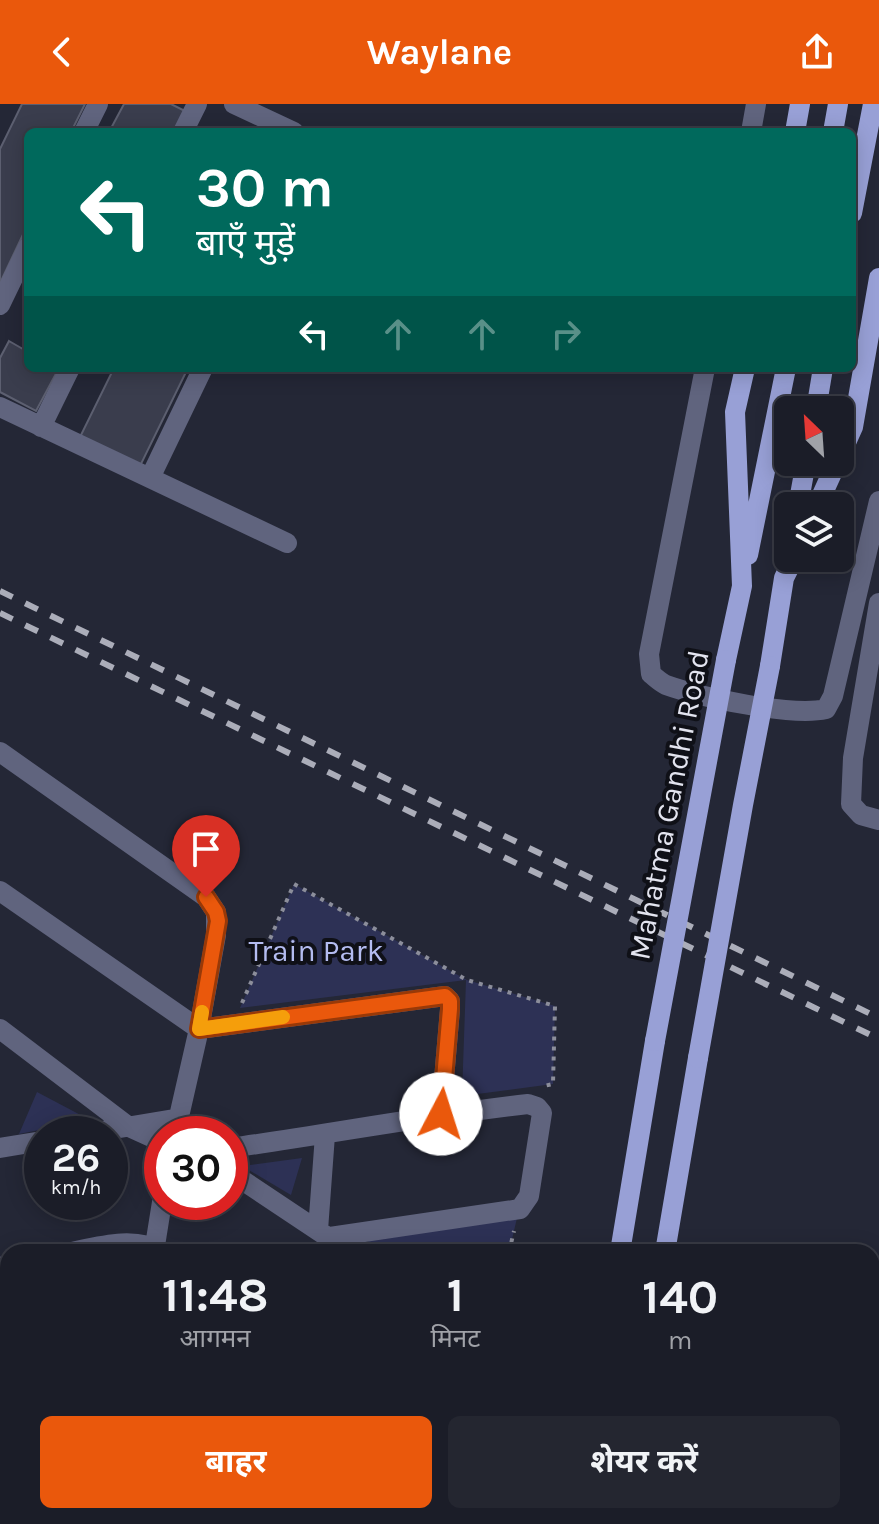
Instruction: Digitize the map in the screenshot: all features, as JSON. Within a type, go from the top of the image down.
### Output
[{"type":"main road","points":[[796,128],[800,104]]},
{"type":"main road","points":[[834,128],[838,104]]},
{"type":"main road","points":[[856,192],[873,104]]},
{"type":"main road","points":[[854,421],[879,278]]},
{"type":"main road","name":"Mahatma Gandhi Road","points":[[621,1244],[655,1041],[742,586],[735,412],[744,372]]},
{"type":"main road","points":[[742,586],[785,372]]},
{"type":"main road","points":[[818,396],[822,372]]},
{"type":"main road","points":[[666,1244],[743,805],[788,572]]},
{"type":"street","points":[[86,128],[98,104]]},
{"type":"street","points":[[185,128],[197,104]]},
{"type":"street","points":[[234,104],[285,128]]},
{"type":"street","points":[[752,128],[756,104]]},
{"type":"street","points":[[0,305],[24,255]]},
{"type":"street","points":[[41,427],[68,372]]},
{"type":"street","points":[[150,478],[201,372]]},
{"type":"street","points":[[704,372],[649,654],[651,674],[662,684],[752,704],[813,712],[826,709],[833,696],[879,501]]},
{"type":"street","points":[[0,407],[287,543]]},
{"type":"street","points":[[879,603],[872,700],[853,758],[851,804],[861,815],[879,820]]},
{"type":"street","points":[[0,752],[206,897],[211,904],[218,921],[216,935],[180,1116]]},
{"type":"street","points":[[0,891],[199,1029],[445,996],[450,1001],[450,1009],[441,1114]]},
{"type":"street","points":[[1,1030],[129,1127],[144,1134]]},
{"type":"street","points":[[248,1146],[441,1114],[528,1104],[542,1113],[529,1196],[520,1209],[324,1233]]},
{"type":"street","points":[[129,1127],[144,1127]]},
{"type":"street","points":[[324,1233],[325,1135]]},
{"type":"street","points":[[0,1148],[24,1144]]},
{"type":"street","points":[[248,1184],[339,1244]]},
{"type":"street","points":[[157,1244],[160,1220]]},
{"type":"path","points":[[255,1006],[240,1008],[294,884],[467,980],[555,1006],[553,1084],[538,1086]]},
{"type":"path","points":[[452,982],[467,980]]},
{"type":"path","points":[[466,994],[467,980]]},
{"type":"green space","name":"Train Park","points":[[294,884],[467,980],[555,1006],[553,1084],[462,1096],[466,980],[240,1008]]},
{"type":"green space","points":[[37,1092],[82,1116],[27,1116]]},
{"type":"green space","points":[[302,1158],[291,1195],[248,1170],[248,1165]]},
{"type":"green space","points":[[517,1218],[511,1244],[373,1244],[364,1239]]},
{"type":"building","points":[[22,104],[85,104],[73,128],[24,128],[24,232],[0,283],[0,149]]},
{"type":"building","points":[[124,104],[171,104],[189,113],[181,128],[111,128]]},
{"type":"building","points":[[9,341],[24,350],[24,372],[57,372],[36,411],[0,392],[0,358]]},
{"type":"building","points":[[112,372],[186,372],[140,466],[80,437]]},
{"type":"railway","points":[[0,591],[879,1018]]},
{"type":"railway","points":[[0,613],[879,1039]]},
{"type":"slow traffic","points":[[202,1012],[199,1029],[283,1017]]},
{"type":"route","points":[[206,897],[218,921],[199,1029],[445,996],[450,1001],[450,1009],[441,1114]]}]
